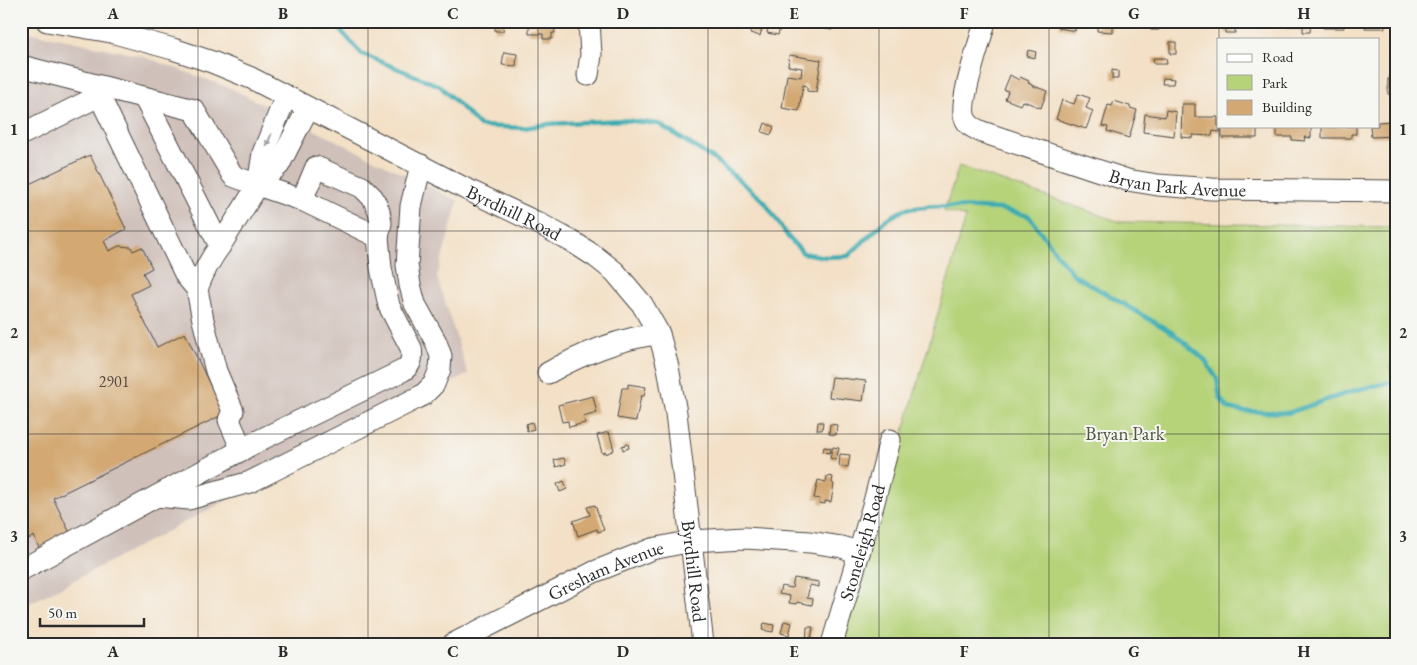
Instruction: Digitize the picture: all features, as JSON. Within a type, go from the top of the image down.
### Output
[{"type":"street","name":"Byrdhill Road","points":[[47,21],[111,32],[173,49],[251,78],[547,228],[576,244],[615,272],[635,294],[659,334],[673,388],[703,644]]},
{"type":"street","points":[[588,75],[590,55],[589,21]]},
{"type":"street","name":"Bryan Park Avenue","points":[[985,21],[963,110],[964,117],[970,127],[982,132],[1127,180],[1158,185],[1212,188],[1396,191]]},
{"type":"street","points":[[21,66],[105,92],[144,97],[194,110],[233,176],[302,200],[378,236]]},
{"type":"street","points":[[21,126],[24,133],[105,92]]},
{"type":"street","points":[[105,92],[186,276],[197,289],[216,372],[234,411],[229,420],[242,450]]},
{"type":"street","points":[[258,185],[263,153],[286,96]]},
{"type":"street","points":[[144,97],[220,246]]},
{"type":"street","points":[[197,289],[211,257],[220,246],[258,185],[279,165],[308,108]]},
{"type":"street","points":[[157,496],[188,500],[250,482],[422,395],[434,384],[440,369],[441,356],[436,342],[415,304],[407,265],[411,206],[422,165]]},
{"type":"street","points":[[21,570],[242,450],[407,368],[411,362],[411,348],[389,306],[381,268],[378,236],[381,223],[379,211],[372,198],[362,187],[316,167],[302,200]]},
{"type":"street","points":[[548,373],[599,349],[646,335],[659,334]]},
{"type":"street","name":"Stoneleigh Road","points":[[832,644],[874,502],[890,440]]},
{"type":"street","name":"Gresham Avenue","points":[[453,644],[594,572],[652,549],[692,541],[745,538],[810,542],[859,552]]},
{"type":"shaded area","points":[[21,32],[142,56],[230,88],[458,201],[437,277],[468,374],[21,608]]},
{"type":"green space","name":"Bryan Park","points":[[959,166],[1120,222],[1396,227],[1396,644],[842,644],[966,217],[944,211]]},
{"type":"water","points":[[1396,356],[1396,384],[1392,382],[1390,366]]},
{"type":"building","points":[[495,21],[504,21],[503,31],[495,31]]},
{"type":"building","points":[[535,21],[554,21],[555,33],[552,33],[552,39],[543,39],[543,34],[529,34],[529,27],[535,27]]},
{"type":"building","points":[[753,21],[763,24],[760,36],[750,33]]},
{"type":"building","points":[[803,21],[833,21],[832,30],[802,25]]},
{"type":"building","points":[[1060,21],[1081,21],[1081,24],[1076,23],[1075,31],[1059,28]]},
{"type":"building","points":[[1098,21],[1118,21],[1118,25],[1112,25],[1112,32],[1097,31]]},
{"type":"building","points":[[1135,21],[1159,21],[1159,30],[1151,30],[1151,25],[1135,25]]},
{"type":"building","points":[[1176,21],[1199,21],[1199,25],[1176,25]]},
{"type":"building","points":[[1212,21],[1235,21],[1235,33],[1225,33],[1225,26],[1212,26]]},
{"type":"building","points":[[1249,21],[1272,21],[1272,27],[1248,27]]},
{"type":"building","points":[[1286,21],[1311,21],[1310,32],[1303,32],[1303,26],[1286,26]]},
{"type":"building","points":[[1323,21],[1344,21],[1344,28],[1323,28]]},
{"type":"building","points":[[1365,21],[1385,21],[1385,28],[1365,28]]},
{"type":"building","points":[[769,22],[781,24],[778,35],[767,33]]},
{"type":"building","points":[[1170,42],[1176,42],[1176,54],[1170,54]]},
{"type":"building","points":[[1028,50],[1036,52],[1035,58],[1027,56]]},
{"type":"building","points":[[504,52],[517,54],[516,66],[502,65]]},
{"type":"building","points":[[789,55],[821,60],[816,92],[807,91],[807,86],[803,85],[799,111],[782,108],[787,75],[801,77],[802,68],[788,66]]},
{"type":"building","points":[[1153,58],[1166,58],[1167,64],[1154,64]]},
{"type":"building","points":[[1112,70],[1118,71],[1118,79],[1112,79]]},
{"type":"building","points":[[1010,75],[1019,80],[1020,77],[1029,81],[1028,83],[1031,85],[1047,91],[1041,108],[1022,101],[1020,105],[1005,99],[1008,91],[1004,90]]},
{"type":"building","points":[[1163,78],[1174,79],[1173,84],[1162,84]]},
{"type":"building","points":[[1388,79],[1396,79],[1396,94],[1388,94]]},
{"type":"building","points":[[1078,94],[1090,98],[1086,108],[1093,111],[1086,129],[1056,119],[1062,100],[1074,104]]},
{"type":"building","points":[[1114,101],[1137,110],[1129,138],[1107,131],[1108,127],[1102,126],[1108,105],[1112,106]]},
{"type":"building","points":[[1182,104],[1195,104],[1195,117],[1217,117],[1217,128],[1220,128],[1220,132],[1213,131],[1212,136],[1193,135],[1193,138],[1181,137]]},
{"type":"building","points":[[1166,110],[1176,112],[1174,136],[1143,132],[1145,114],[1165,117]]},
{"type":"building","points":[[1392,121],[1392,126],[1396,126],[1396,136],[1371,137],[1370,128],[1380,128],[1380,122]]},
{"type":"building","points":[[765,123],[774,127],[771,135],[762,132]]},
{"type":"building","points":[[1222,128],[1257,128],[1257,138],[1222,138]]},
{"type":"building","points":[[1277,128],[1311,128],[1311,138],[1304,137],[1305,141],[1292,140],[1292,137],[1277,137]]},
{"type":"building","points":[[1322,128],[1356,128],[1356,134],[1351,134],[1351,138],[1322,138]]},
{"type":"building","points":[[90,155],[126,229],[104,241],[109,251],[119,246],[131,247],[133,251],[142,247],[152,268],[143,273],[149,285],[131,294],[157,347],[185,333],[224,414],[53,498],[70,533],[39,548],[34,536],[21,543],[21,188]]},
{"type":"building","points":[[832,377],[866,381],[863,401],[829,397]]},
{"type":"building","points":[[628,384],[646,387],[644,396],[641,396],[636,421],[617,418],[622,388],[628,388]]},
{"type":"building","points":[[593,396],[597,413],[583,417],[585,423],[569,427],[568,421],[562,422],[558,405]]},
{"type":"building","points":[[532,422],[534,429],[527,431],[526,424]]},
{"type":"building","points":[[818,422],[823,422],[822,430],[817,430]]},
{"type":"building","points":[[830,424],[837,425],[836,435],[829,434]]},
{"type":"building","points":[[609,432],[614,450],[606,454],[606,452],[602,453],[597,435]]},
{"type":"building","points":[[628,444],[629,448],[623,450],[622,446]]},
{"type":"building","points":[[824,447],[831,448],[830,453],[823,452]]},
{"type":"building","points":[[833,447],[839,448],[836,460],[830,458]]},
{"type":"building","points":[[840,454],[850,455],[848,467],[839,466]]},
{"type":"building","points":[[564,458],[566,464],[556,467],[554,460]]},
{"type":"building","points":[[827,476],[833,477],[832,483],[834,484],[831,502],[819,503],[820,499],[814,498],[818,480],[826,482]]},
{"type":"building","points":[[564,481],[567,489],[560,492],[557,484]]},
{"type":"building","points":[[595,505],[604,530],[598,532],[597,529],[578,536],[573,521],[590,515],[587,507]]},
{"type":"building","points":[[794,578],[819,582],[819,587],[810,585],[807,598],[813,599],[812,605],[797,602],[797,604],[789,603],[790,596],[779,594],[781,586],[792,588]]},
{"type":"building","points":[[784,621],[792,623],[789,635],[781,633]]},
{"type":"building","points":[[764,623],[774,625],[773,632],[762,630]]},
{"type":"building","points":[[807,627],[813,627],[811,640],[821,641],[821,644],[806,644]]},
{"type":"waterway","points":[[332,21],[362,54],[440,86],[480,126],[524,128],[548,124],[623,120],[659,124],[715,160],[764,201],[788,237],[803,253],[826,257],[848,256],[886,220],[905,209],[935,206],[1000,209],[1029,216],[1074,275],[1173,333],[1205,360],[1217,379],[1220,398],[1228,408],[1242,411],[1288,413],[1356,390],[1392,382]]}]
